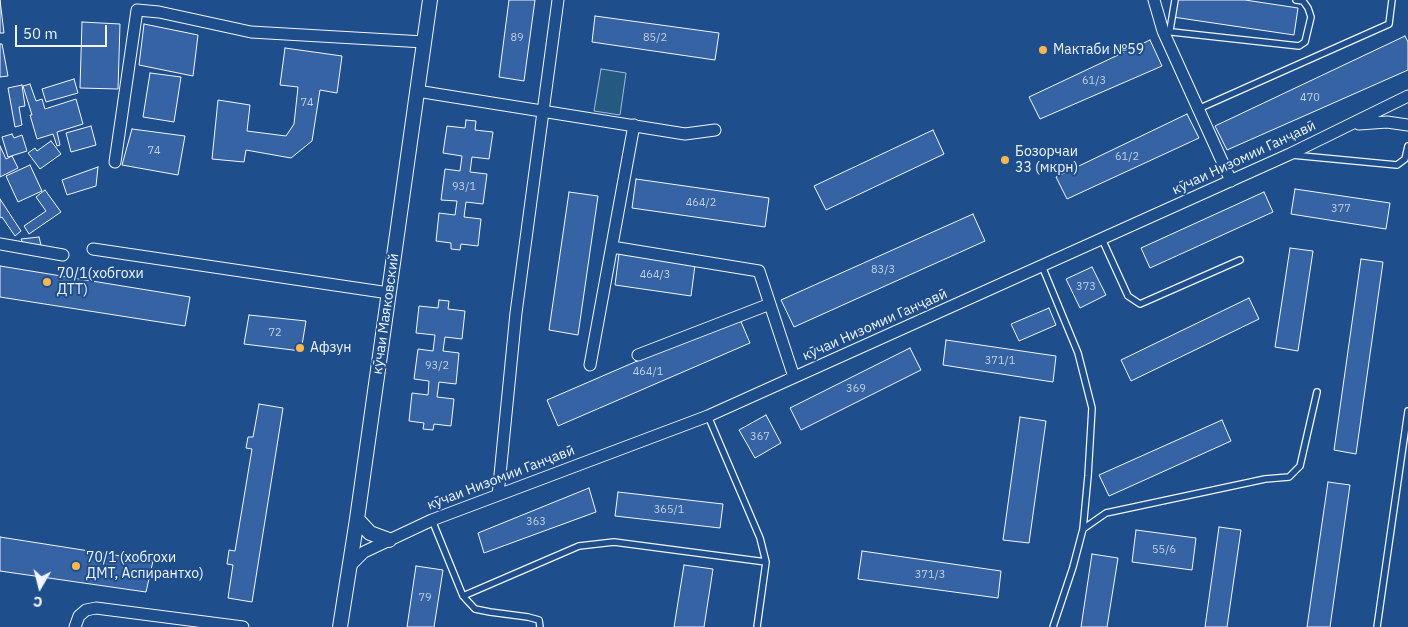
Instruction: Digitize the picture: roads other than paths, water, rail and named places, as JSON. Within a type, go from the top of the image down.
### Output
[{"type":"street","name":"кӯчаи Маяковский","points":[[340,627],[430,0]]},
{"type":"street","points":[[498,495],[516,314],[558,0]]},
{"type":"street","points":[[1154,0],[1198,109],[1232,181]]},
{"type":"street","points":[[115,162],[138,10],[160,12],[251,32],[424,42]]},
{"type":"street","points":[[417,91],[685,134],[715,130]]},
{"type":"street","name":"кӯчаи Низомии Ганҷавӣ","points":[[349,567],[364,552],[432,520],[708,416],[1232,181],[1352,125],[1408,96]]},
{"type":"street","points":[[1352,125],[1386,122],[1408,125]]},
{"type":"street","points":[[590,364],[634,125]]},
{"type":"street","points":[[0,244],[63,255]]},
{"type":"street","points":[[612,247],[759,271],[794,378]]},
{"type":"street","points":[[93,249],[389,293]]},
{"type":"street","points":[[638,355],[770,304]]},
{"type":"street","points":[[357,519],[370,533],[389,540]]},
{"type":"street","points":[[75,627],[79,616],[86,610],[96,608],[243,627]]},
{"type":"lane","points":[[1175,0],[1167,31],[1299,46],[1305,42],[1311,17],[1303,1],[1296,0]]},
{"type":"lane","points":[[1198,109],[1389,24],[1392,0]]},
{"type":"lane","points":[[1290,154],[1397,165],[1405,159],[1408,146]]},
{"type":"lane","points":[[1102,239],[1128,296],[1140,304],[1240,260]]},
{"type":"lane","points":[[1042,266],[1078,353],[1092,408],[1083,529],[1074,567],[1053,627]]},
{"type":"lane","points":[[1083,529],[1106,513],[1265,479],[1289,477],[1300,466],[1317,392]]},
{"type":"lane","points":[[1376,627],[1408,411]]},
{"type":"lane","points":[[708,416],[760,538],[766,562],[757,627]]},
{"type":"lane","points":[[432,520],[463,596],[475,609],[528,617],[538,620],[540,627]]},
{"type":"lane","points":[[463,596],[579,546],[614,542],[766,562]]},
{"type":"place","name":"Мактаби №59","points":[[1043,50]]},
{"type":"place","name":"Бозорчаи 33 (мкрн)","points":[[1005,160]]},
{"type":"place","name":"70/1(хобгохи ДТТ)","points":[[47,282]]},
{"type":"place","name":"Афзун","points":[[300,348]]},
{"type":"place","name":"70/1 (хобгохи ДМТ, Аспирантхо)","points":[[76,566]]}]
